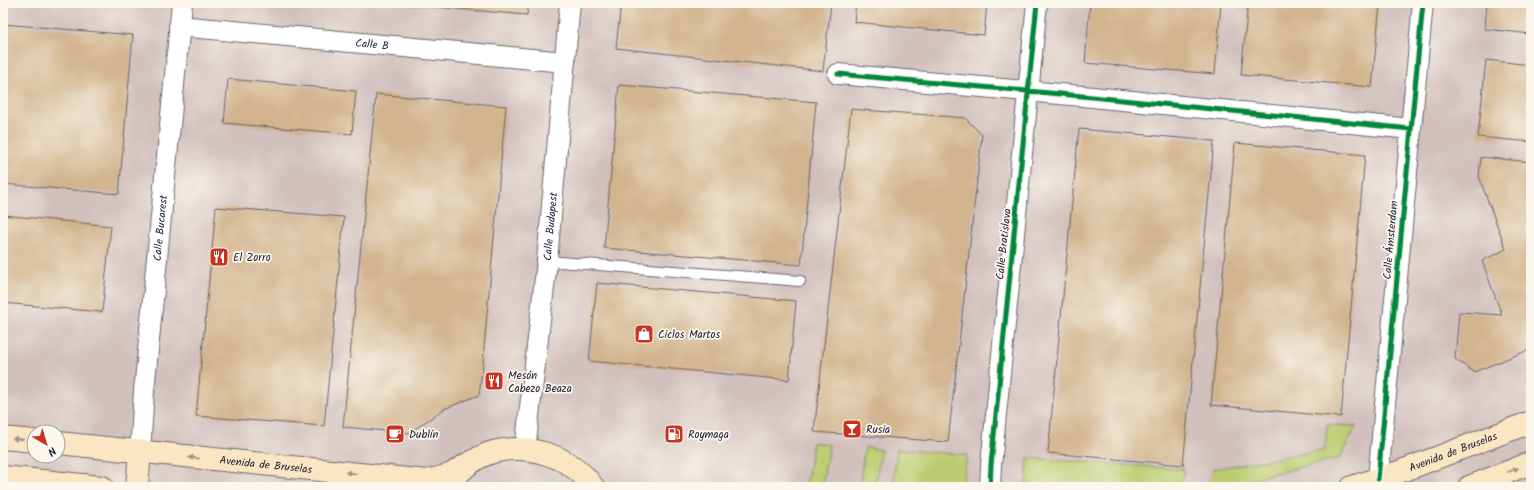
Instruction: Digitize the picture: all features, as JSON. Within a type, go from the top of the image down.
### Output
[{"type":"main road","name":"Avenida de Bruselas","points":[[1352,487],[1379,483],[1531,422]]},
{"type":"main road","points":[[3,438],[26,440]]},
{"type":"main road","name":"Avenida de Bruselas","points":[[66,444],[427,481],[450,475],[469,463]]},
{"type":"main road","points":[[449,487],[457,474],[469,463],[487,454],[505,450],[525,450],[543,453],[560,459],[573,466],[593,484]]},
{"type":"main road","points":[[137,487],[140,452]]},
{"type":"main road","points":[[1469,487],[1531,463]]},
{"type":"main road","points":[[3,477],[102,487]]},
{"type":"street","name":"Calle Bucarest","points":[[140,452],[144,383],[182,3]]},
{"type":"street","name":"Calle Budapest","points":[[525,450],[547,261],[570,3]]},
{"type":"street","name":"Calle Bratislava","points":[[990,487],[1037,3]]},
{"type":"street","name":"Calle Ámsterdam","points":[[1379,483],[1423,3]]},
{"type":"street","name":"Calle B","points":[[179,26],[565,62]]},
{"type":"street","points":[[838,74],[1028,91],[1411,129]]},
{"type":"lane","points":[[547,261],[800,281]]},
{"type":"shaded area","points":[[3,3],[1531,3],[1531,487],[3,487]]},
{"type":"green space","points":[[1327,425],[1356,426],[1340,458],[1217,487],[1209,487],[1213,469],[1325,450]]},
{"type":"green space","points":[[813,442],[829,445],[822,487],[806,487]]},
{"type":"green space","points":[[865,447],[881,450],[875,487],[859,487]]},
{"type":"green space","points":[[897,449],[967,455],[962,487],[893,487]]},
{"type":"green space","points":[[1028,458],[1184,469],[1180,487],[1026,487]]},
{"type":"building","points":[[401,3],[528,3],[527,15]]},
{"type":"building","points":[[621,3],[831,3],[823,71],[616,48]]},
{"type":"building","points":[[856,3],[987,3],[984,35],[854,22]]},
{"type":"building","points":[[1090,3],[1221,3],[1215,74],[1085,63]]},
{"type":"building","points":[[1248,3],[1380,3],[1372,87],[1241,75]]},
{"type":"building","points":[[1487,3],[1531,3],[1531,34],[1485,29]]},
{"type":"building","points":[[3,24],[133,35],[119,194],[3,184]]},
{"type":"building","points":[[1486,60],[1531,65],[1531,142],[1478,137]]},
{"type":"building","points":[[228,79],[356,91],[352,134],[224,123]]},
{"type":"building","points":[[619,85],[816,102],[801,265],[604,248]]},
{"type":"building","points":[[376,94],[506,106],[479,395],[444,409],[409,433],[343,427]]},
{"type":"building","points":[[851,109],[965,118],[982,135],[948,442],[814,432]]},
{"type":"building","points":[[1079,129],[1214,141],[1183,465],[1048,453]]},
{"type":"building","points":[[1235,143],[1365,155],[1341,417],[1211,405]]},
{"type":"building","points":[[1481,157],[1531,162],[1531,349],[1474,372],[1455,359],[1459,312],[1502,315],[1482,261],[1506,249],[1479,177]]},
{"type":"building","points":[[216,207],[344,217],[324,426],[196,416]]},
{"type":"building","points":[[3,215],[111,226],[102,312],[3,303]]},
{"type":"building","points":[[597,283],[796,301],[789,380],[589,361]]},
{"type":"cycle path","points":[[990,487],[1037,3]]},
{"type":"cycle path","points":[[1378,479],[1423,3]]},
{"type":"cycle path","points":[[838,74],[1082,96],[1411,129]]},
{"type":"place","name":"El Zorro","points":[[219,257]]},
{"type":"place","name":"Ciclos Martos","points":[[644,334]]},
{"type":"place","name":"Mesón Cabezo Beaza","points":[[494,381]]},
{"type":"place","name":"Rusia","points":[[852,429]]},
{"type":"place","name":"Dublín","points":[[395,434]]},
{"type":"place","name":"Roymaga","points":[[674,434]]}]
